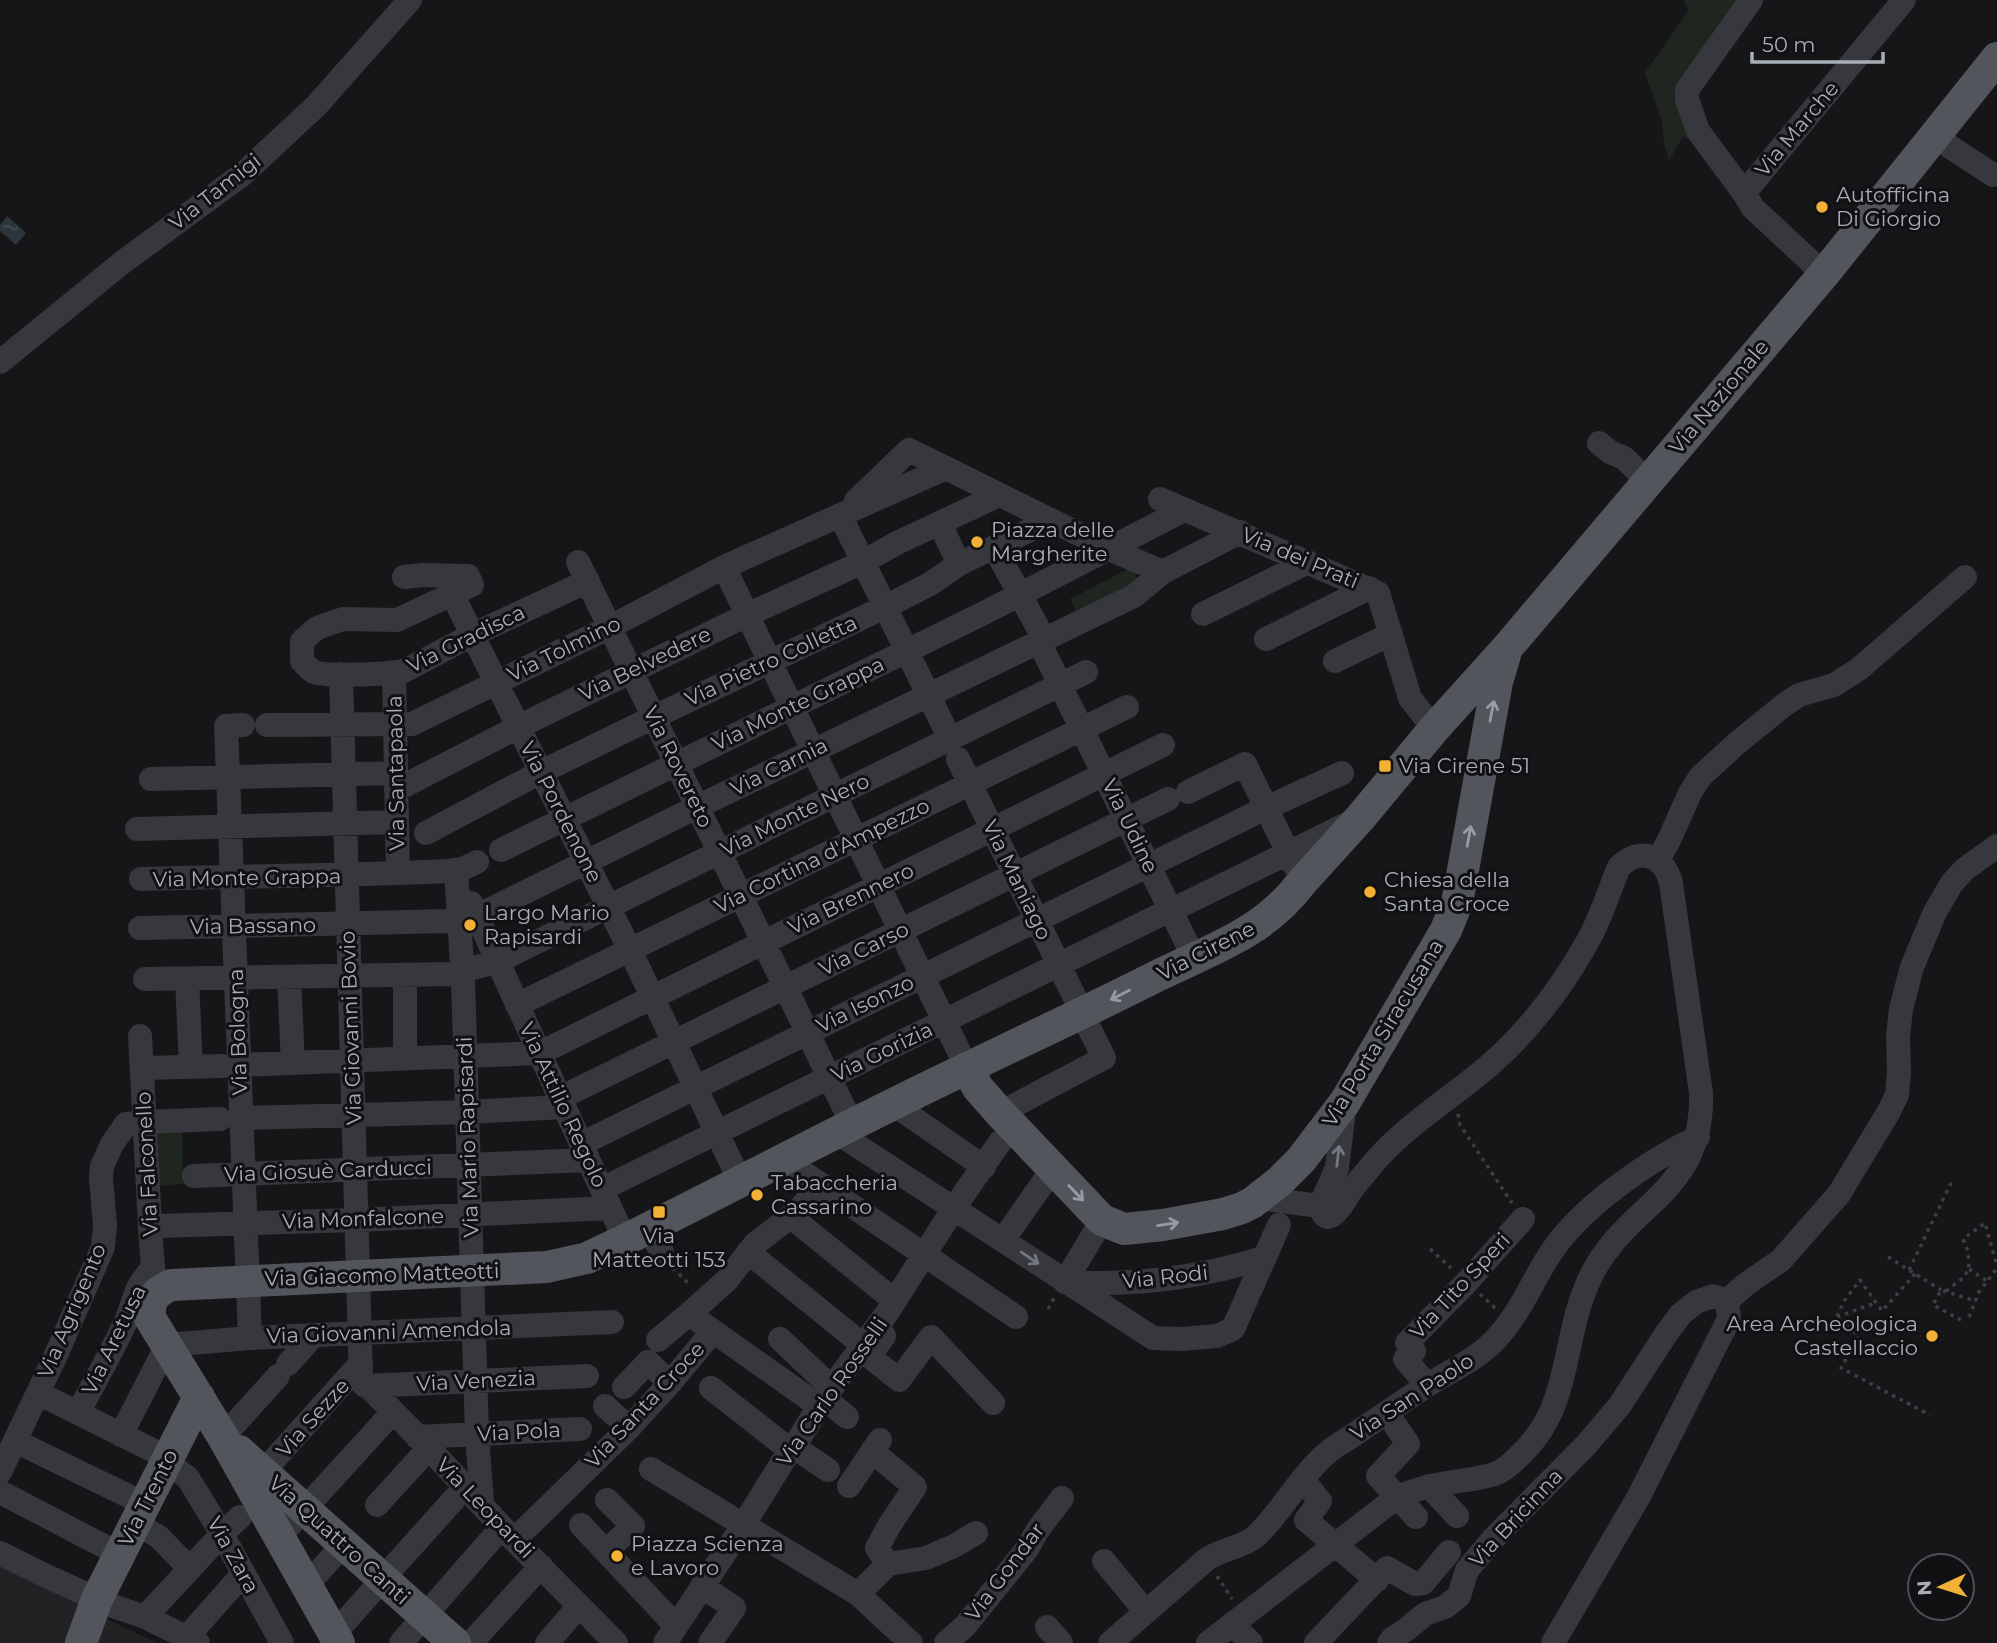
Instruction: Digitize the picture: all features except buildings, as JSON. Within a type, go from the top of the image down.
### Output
[{"type":"main road","name":"Via Nazionale","points":[[1399,774],[1434,729],[1507,648],[1824,274],[1997,58]]},
{"type":"main road","name":"Via Porta Siracusana","points":[[1102,1220],[1124,1229],[1163,1226],[1242,1208],[1280,1181],[1301,1160],[1345,1102],[1446,930],[1457,903],[1497,682],[1507,648]]},
{"type":"main road","points":[[1434,729],[1448,732],[1471,747],[1480,774]]},
{"type":"main road","name":"Via Cirene","points":[[967,1068],[1079,1008],[1234,940],[1259,924],[1290,898],[1399,774]]},
{"type":"main road","points":[[967,1068],[1000,1128],[1102,1220]]},
{"type":"main road","name":"Via Giacomo Matteotti","points":[[155,1280],[171,1285],[472,1272],[548,1267],[587,1258],[645,1240],[740,1181],[967,1068]]},
{"type":"main road","points":[[155,1280],[150,1318],[223,1437],[336,1639]]},
{"type":"main road","name":"Via Trento","points":[[80,1643],[97,1599],[140,1513],[173,1465],[199,1397]]},
{"type":"main road","name":"Via Quattro Canti","points":[[223,1437],[344,1544],[389,1572],[425,1616],[455,1643]]},
{"type":"street","name":"Via Tamigi","points":[[0,362],[123,262],[243,174],[316,106],[410,0]]},
{"type":"street","points":[[1751,0],[1687,90],[1687,99],[1698,131],[1753,208],[1824,274]]},
{"type":"street","name":"Via Marche","points":[[1744,193],[1904,0]]},
{"type":"street","points":[[1935,137],[1993,176]]},
{"type":"street","points":[[1599,443],[1624,458],[1648,481]]},
{"type":"street","name":"Via Tolmino","points":[[267,725],[412,724],[610,627],[724,567],[946,468],[999,495]]},
{"type":"street","points":[[999,495],[1109,549],[1163,572]]},
{"type":"street","name":"Via Belvedere","points":[[151,779],[344,774],[396,782],[518,727],[999,495]]},
{"type":"street","name":"Via dei Prati","points":[[1160,499],[1378,593],[1410,698],[1434,729]]},
{"type":"street","name":"Via Monte Grappa","points":[[501,850],[982,614],[1184,510]]},
{"type":"street","name":"Via Maniago","points":[[843,513],[863,562],[1104,1058],[1000,1128]]},
{"type":"street","name":"Via Pietro Colletta","points":[[426,833],[541,772],[769,660],[885,607],[930,584],[959,565],[996,551],[1051,520]]},
{"type":"street","points":[[940,524],[959,565]]},
{"type":"street","name":"Via Carnia","points":[[467,918],[928,695],[1038,634],[1134,596],[1163,572],[1240,532]]},
{"type":"street","name":"Via Udine","points":[[996,551],[1020,595],[1062,690],[1126,820],[1155,862],[1194,958]]},
{"type":"street","points":[[1203,614],[1308,562]]},
{"type":"street","points":[[724,567],[967,1068]]},
{"type":"street","name":"Via Rovereto","points":[[583,571],[829,1077],[844,1128]]},
{"type":"street","name":"Via Gradisca","points":[[453,596],[397,620],[343,619],[317,628],[302,641],[302,661],[313,672],[341,674],[404,671],[583,571]]},
{"type":"street","points":[[404,577],[468,576],[472,585],[453,596]]},
{"type":"street","points":[[1658,860],[1700,777],[1784,705],[1800,695],[1834,685],[1859,669],[1965,577]]},
{"type":"street","points":[[1266,639],[1368,587]]},
{"type":"street","name":"Via Pordenone","points":[[453,596],[630,950],[740,1181]]},
{"type":"street","points":[[1335,660],[1391,634]]},
{"type":"street","name":"Via Monte Nero","points":[[145,979],[459,975],[501,963],[834,795],[954,749],[1062,690],[1086,672]]},
{"type":"street","name":"Via Santapaola","points":[[394,673],[398,873]]},
{"type":"street","name":"Via Giovanni Bovio","points":[[341,674],[360,1376]]},
{"type":"street","name":"Via Cortina d'Ampezzo","points":[[517,1005],[1127,707]]},
{"type":"street","name":"Via Bologna","points":[[234,726],[228,777],[236,978],[230,1065],[231,1118],[244,1174],[250,1338]]},
{"type":"street","name":"Via Brennero","points":[[540,1053],[1163,745]]},
{"type":"street","name":"Via Carso","points":[[562,1102],[785,987],[1245,764],[1266,808]]},
{"type":"street","name":"Via Isonzo","points":[[585,1152],[696,1088],[807,1032],[1266,808],[1342,774]]},
{"type":"street","points":[[1266,808],[1302,882]]},
{"type":"street","name":"Via Gorizia","points":[[606,1198],[718,1133],[1361,817]]},
{"type":"street","points":[[137,829],[397,822]]},
{"type":"street","points":[[1553,1643],[1639,1498],[1729,1320],[1727,1301],[1781,1260],[1839,1194],[1881,1125],[1897,1094],[1901,1009],[1912,967],[1935,912],[1952,883],[1965,869],[1997,846]]},
{"type":"street","points":[[1208,1643],[1396,1497],[1429,1486],[1497,1473],[1516,1460],[1533,1443],[1562,1386],[1577,1311],[1590,1277],[1611,1245],[1675,1181],[1698,1137],[1702,1113],[1701,1093],[1668,870],[1652,856],[1628,859],[1619,867],[1586,945],[1563,981],[1512,1044],[1389,1146],[1337,1213],[1331,1217],[1322,1212],[1320,1206],[1337,1168],[1345,1102]]},
{"type":"street","name":"Via Monte Grappa","points":[[141,880],[232,876],[347,876],[466,866]]},
{"type":"street","name":"Via Attilio Regolo","points":[[466,866],[467,918],[501,963],[517,1005],[606,1198],[645,1240]]},
{"type":"street","name":"Via Bassano","points":[[140,928],[348,924],[467,918]]},
{"type":"street","name":"Via Mario Rapisardi","points":[[467,918],[459,975],[465,1057],[477,1434],[473,1496]]},
{"type":"street","points":[[404,975],[405,1059]]},
{"type":"street","points":[[289,977],[293,1063]]},
{"type":"street","points":[[187,979],[191,1067]]},
{"type":"street","name":"Via Falconello","points":[[140,1036],[155,1280]]},
{"type":"street","points":[[142,1068],[540,1053]]},
{"type":"street","points":[[144,1122],[467,1112],[562,1102]]},
{"type":"street","points":[[893,1104],[984,1167]]},
{"type":"street","name":"Via Agrigento","points":[[0,1472],[103,1247],[105,1225],[102,1166],[125,1124],[144,1122]]},
{"type":"street","points":[[844,1128],[954,1208],[1153,1338],[1217,1336],[1233,1329],[1279,1225]]},
{"type":"street","name":"Via Carlo Rosselli","points":[[670,1634],[825,1397],[891,1307],[954,1208],[984,1167],[1000,1128]]},
{"type":"street","name":"Via San Paolo","points":[[1110,1643],[1207,1559],[1252,1539],[1334,1446],[1427,1385],[1476,1357],[1494,1341],[1524,1301],[1548,1257],[1577,1220],[1659,1158],[1698,1137]]},
{"type":"street","name":"Via Giosuè Carducci","points":[[194,1177],[468,1165],[585,1152]]},
{"type":"street","points":[[783,1159],[1016,1317]]},
{"type":"street","points":[[1003,1240],[1045,1180]]},
{"type":"street","points":[[658,1340],[727,1280],[755,1244],[799,1210],[820,1184]]},
{"type":"street","name":"Via Monfalcone","points":[[158,1227],[470,1214],[606,1198]]},
{"type":"street","points":[[1258,1198],[1320,1206]]},
{"type":"street","points":[[790,1217],[891,1307],[896,1319],[869,1356],[899,1380],[931,1336],[993,1403]]},
{"type":"street","name":"Via Tito Speri","points":[[1427,1385],[1405,1359],[1414,1351],[1407,1343],[1467,1282],[1523,1219]]},
{"type":"street","points":[[1065,1282],[1102,1220]]},
{"type":"street","points":[[748,1252],[863,1345]]},
{"type":"street","name":"Via Rodi","points":[[1065,1282],[1097,1284],[1181,1278],[1263,1258]]},
{"type":"street","name":"Via Aretusa","points":[[78,1413],[127,1319],[140,1282],[155,1280]]},
{"type":"street","name":"Via Bricinna","points":[[1409,1632],[1459,1596],[1467,1570],[1493,1539],[1587,1444],[1620,1405],[1681,1314],[1696,1302],[1713,1296],[1727,1301]]},
{"type":"street","name":"Via Santa Croce","points":[[401,1643],[508,1533],[629,1428],[670,1383],[713,1331],[696,1308]]},
{"type":"street","name":"Via Giovanni Amendola","points":[[167,1345],[250,1338],[612,1322]]},
{"type":"street","points":[[713,1331],[825,1397]]},
{"type":"street","points":[[223,1437],[313,1336]]},
{"type":"street","points":[[780,1339],[825,1397],[846,1417]]},
{"type":"street","points":[[121,1435],[167,1345]]},
{"type":"street","points":[[624,1387],[648,1362],[670,1383]]},
{"type":"street","name":"Via Venezia","points":[[360,1376],[475,1382],[587,1376]]},
{"type":"street","name":"Via Leopardi","points":[[360,1376],[616,1643]]},
{"type":"street","name":"Via Sezze","points":[[263,1472],[360,1376]]},
{"type":"street","points":[[711,1388],[792,1448],[828,1470]]},
{"type":"street","points":[[38,1393],[173,1465]]},
{"type":"street","points":[[605,1406],[629,1428]]},
{"type":"street","points":[[279,1537],[393,1412]]},
{"type":"street","points":[[1387,1413],[1408,1444],[1378,1476],[1416,1517]]},
{"type":"street","name":"Via Pola","points":[[423,1443],[477,1434],[580,1429]]},
{"type":"street","points":[[15,1441],[140,1513],[190,1569]]},
{"type":"street","points":[[377,1505],[423,1443]]},
{"type":"street","points":[[849,1486],[876,1446],[915,1487],[877,1548],[888,1564]]},
{"type":"street","name":"Via Zara","points":[[173,1465],[188,1478],[222,1534],[272,1640]]},
{"type":"street","points":[[651,1469],[858,1594],[911,1643]]},
{"type":"street","points":[[1303,1480],[1321,1501],[1306,1520],[1377,1580]]},
{"type":"street","points":[[1429,1486],[1457,1516]]},
{"type":"street","points":[[0,1492],[120,1554]]},
{"type":"street","points":[[336,1639],[389,1572],[473,1496]]},
{"type":"street","name":"Via Gondar","points":[[946,1643],[965,1626],[1027,1549],[1062,1498]]},
{"type":"street","points":[[606,1551],[633,1526],[607,1500]]},
{"type":"street","points":[[145,1617],[240,1517]]},
{"type":"street","points":[[581,1525],[606,1551],[670,1634]]},
{"type":"street","points":[[858,1594],[888,1564],[926,1558],[976,1533]]},
{"type":"street","points":[[306,1586],[344,1544]]},
{"type":"street","points":[[0,1553],[192,1640],[243,1574]]},
{"type":"street","points":[[1104,1561],[1145,1611]]},
{"type":"street","points":[[471,1643],[541,1566]]},
{"type":"street","points":[[1325,1639],[1387,1568],[1415,1584],[1437,1567],[1446,1570],[1442,1582],[1409,1632]]},
{"type":"street","points":[[702,1586],[734,1608],[719,1640]]},
{"type":"street","points":[[547,1643],[579,1606]]},
{"type":"street","points":[[1237,1620],[1251,1643]]},
{"type":"path","points":[[1461,1088],[1468,1096],[1457,1111],[1461,1125],[1523,1219]]},
{"type":"path","points":[[1909,1270],[1953,1179]]},
{"type":"path","points":[[1961,1320],[1933,1304],[1944,1290],[1963,1278],[1969,1269],[1968,1251],[1963,1240],[1985,1223],[1997,1267],[1979,1292],[1969,1317]]},
{"type":"path","points":[[645,1240],[687,1280],[696,1308]]},
{"type":"path","points":[[1888,1257],[1944,1290],[1976,1301]]},
{"type":"path","points":[[1969,1269],[1987,1281]]},
{"type":"path","points":[[1837,1317],[1844,1301],[1860,1280],[1882,1311],[1916,1274]]},
{"type":"path","points":[[1837,1317],[1876,1303]]},
{"type":"path","points":[[1837,1317],[1859,1336],[1841,1368],[1930,1415]]},
{"type":"path","points":[[1207,1559],[1237,1620]]},
{"type":"shaded area","points":[[1684,0],[1741,0],[1681,82],[1694,142],[1683,136],[1669,161],[1662,122],[1645,73],[1688,11]]},
{"type":"shaded area","points":[[1134,566],[1137,580],[1078,616],[1070,599]]},
{"type":"shaded area","points":[[182,1127],[183,1184],[156,1186],[156,1129]]},
{"type":"shaded area","points":[[0,1563],[85,1602],[69,1643],[0,1643]]},
{"type":"shaded area","points":[[105,1618],[157,1643],[95,1643]]},
{"type":"water","points":[[7,216],[26,233],[16,245],[0,231],[0,225]]},
{"type":"place","name":"Autofficina Di Giorgio","points":[[1822,207]]},
{"type":"place","name":"Piazza delle Margherite","points":[[977,542]]},
{"type":"place","name":"Via Cirene 51","points":[[1385,766]]},
{"type":"place","name":"Chiesa della Santa Croce","points":[[1370,892]]},
{"type":"place","name":"Largo Mario Rapisardi","points":[[470,925]]},
{"type":"place","name":"Tabaccheria Cassarino","points":[[757,1195]]},
{"type":"place","name":"Via Matteotti 153","points":[[659,1212]]},
{"type":"place","name":"Area Archeologica Castellaccio","points":[[1932,1336]]},
{"type":"place","name":"Piazza Scienza e Lavoro","points":[[617,1556]]}]
